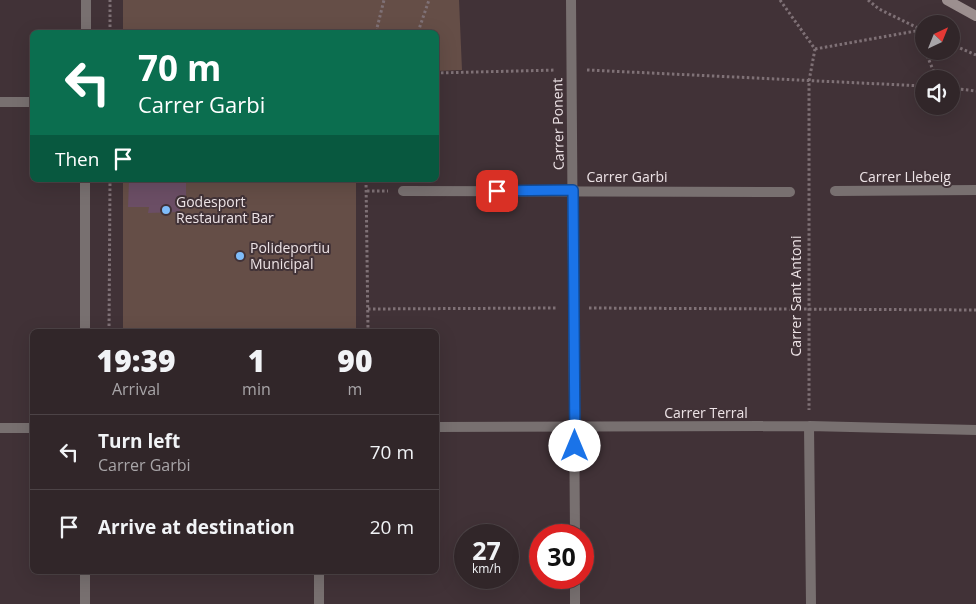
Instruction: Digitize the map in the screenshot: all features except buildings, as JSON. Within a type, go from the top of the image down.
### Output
[{"type":"main road","points":[[947,0],[976,16]]},
{"type":"street","points":[[86,0],[86,30]]},
{"type":"street","name":"Carrer Ponent","points":[[571,0],[575,524]]},
{"type":"street","points":[[0,102],[30,102]]},
{"type":"street","points":[[85,182],[85,329]]},
{"type":"street","name":"Carrer Llebeig","points":[[835,192],[976,190]]},
{"type":"street","name":"Carrer Garbi","points":[[403,191],[790,192]]},
{"type":"street","points":[[810,426],[811,604]]},
{"type":"street","name":"Carrer Terral","points":[[439,427],[810,426],[976,430]]},
{"type":"street","points":[[0,428],[30,428]]},
{"type":"street","points":[[85,574],[85,604]]},
{"type":"street","points":[[319,574],[319,604]]},
{"type":"street","points":[[575,589],[575,604]]},
{"type":"path","points":[[110,0],[110,30]]},
{"type":"path","points":[[376,30],[384,0]]},
{"type":"path","points":[[419,30],[429,0]]},
{"type":"path","points":[[780,0],[815,48],[915,31]]},
{"type":"path","points":[[868,0],[878,9],[915,27]]},
{"type":"path","name":"Carrer Sant Antoni","points":[[810,426],[809,81],[815,48]]},
{"type":"path","points":[[960,48],[976,55]]},
{"type":"path","points":[[439,74],[572,70],[915,86]]},
{"type":"path","points":[[960,89],[976,91]]},
{"type":"path","points":[[109,329],[110,182]]},
{"type":"path","points":[[366,182],[368,329]]},
{"type":"path","points":[[790,192],[835,192]]},
{"type":"path","points":[[368,309],[976,310]]},
{"type":"shaded area","points":[[123,0],[459,0],[462,70],[439,71],[439,30],[123,30]]},
{"type":"shaded area","name":"Polideportiu Municipal","points":[[123,182],[356,182],[356,329],[123,329]]},
{"type":"place","name":"Godesport Restaurant Bar","points":[[166,210]]},
{"type":"place","name":"Polideportiu Municipal","points":[[240,256]]},
{"type":"route","points":[[497,191],[573,190],[575,446]]}]
